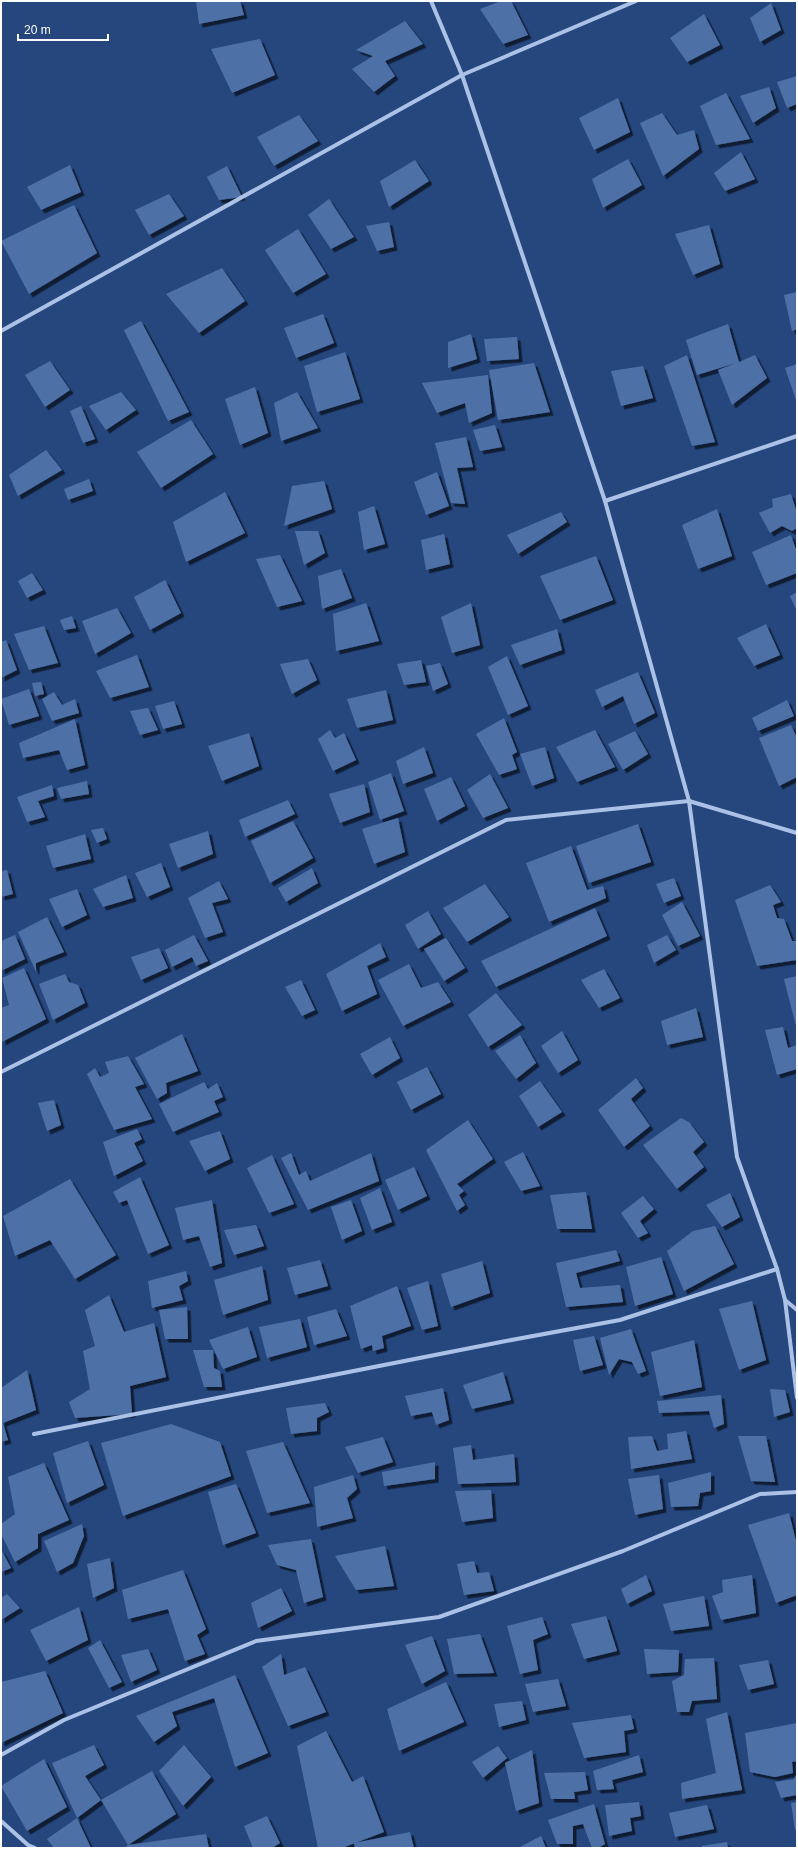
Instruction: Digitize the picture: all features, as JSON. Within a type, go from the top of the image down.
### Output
[{"type":"street","points":[[431,1],[462,75],[605,501],[689,801],[737,1158],[777,1270],[786,1300],[797,1398]]},
{"type":"street","points":[[1,331],[462,75],[636,1]]},
{"type":"street","points":[[605,501],[797,436]]},
{"type":"street","points":[[1,1072],[506,820],[689,801],[797,833]]},
{"type":"street","points":[[34,1434],[506,1340],[620,1320],[777,1270]]},
{"type":"street","points":[[786,1300],[797,1310]]},
{"type":"street","points":[[1,1755],[64,1720],[256,1641],[439,1617],[623,1551],[760,1494],[797,1492]]},
{"type":"street","points":[[1,1821],[28,1845],[35,1848]]},
{"type":"building","points":[[196,1],[240,1],[244,15],[199,24]]},
{"type":"building","points":[[501,1],[511,1],[528,35],[503,44],[480,9]]},
{"type":"building","points":[[771,3],[781,30],[760,42],[750,18]]},
{"type":"building","points":[[704,14],[720,45],[687,62],[670,38]]},
{"type":"building","points":[[405,21],[423,44],[385,61],[395,76],[374,92],[352,69],[373,56],[356,50]]},
{"type":"building","points":[[260,39],[275,75],[232,93],[211,49]]},
{"type":"building","points":[[797,76],[797,104],[787,108],[777,82]]},
{"type":"building","points":[[769,87],[776,108],[753,123],[740,96]]},
{"type":"building","points":[[726,93],[750,139],[716,145],[700,106]]},
{"type":"building","points":[[618,98],[630,132],[594,150],[579,118]]},
{"type":"building","points":[[662,113],[677,135],[694,130],[699,149],[663,176],[640,123]]},
{"type":"building","points":[[299,115],[318,141],[274,166],[257,137]]},
{"type":"building","points":[[741,152],[755,179],[725,191],[714,173]]},
{"type":"building","points":[[628,159],[642,185],[603,208],[592,179]]},
{"type":"building","points":[[415,160],[429,181],[389,207],[380,181]]},
{"type":"building","points":[[70,165],[81,192],[41,210],[27,187]]},
{"type":"building","points":[[227,166],[242,197],[219,200],[207,177]]},
{"type":"building","points":[[169,194],[184,216],[149,235],[135,210]]},
{"type":"building","points":[[329,199],[354,237],[331,249],[308,215]]},
{"type":"building","points":[[74,205],[97,253],[29,294],[1,241]]},
{"type":"building","points":[[389,222],[394,247],[377,251],[366,226]]},
{"type":"building","points":[[709,225],[720,264],[693,275],[675,234]]},
{"type":"building","points":[[298,229],[326,274],[293,293],[265,250]]},
{"type":"building","points":[[222,268],[245,301],[199,333],[166,294]]},
{"type":"building","points":[[797,292],[797,329],[792,331],[784,295]]},
{"type":"building","points":[[323,314],[334,343],[296,358],[284,328]]},
{"type":"building","points":[[141,321],[189,412],[168,421],[124,330]]},
{"type":"building","points":[[728,324],[739,362],[755,355],[767,378],[732,405],[718,370],[736,363],[697,375],[686,340]]},
{"type":"building","points":[[471,334],[477,359],[448,368],[448,342]]},
{"type":"building","points":[[517,337],[519,359],[487,361],[484,339]]},
{"type":"building","points":[[345,352],[360,399],[317,412],[304,366]]},
{"type":"building","points":[[687,355],[715,442],[692,446],[664,366]]},
{"type":"building","points":[[50,361],[70,390],[45,407],[25,375]]},
{"type":"building","points":[[534,363],[550,412],[498,420],[489,370]]},
{"type":"building","points":[[797,364],[797,403],[785,368]]},
{"type":"building","points":[[643,366],[653,398],[621,406],[611,371]]},
{"type":"building","points":[[488,375],[492,413],[469,423],[465,403],[437,413],[422,383]]},
{"type":"building","points":[[255,387],[268,433],[240,445],[225,399]]},
{"type":"building","points":[[121,392],[136,410],[106,430],[89,406]]},
{"type":"building","points":[[297,392],[318,428],[281,441],[274,403]]},
{"type":"building","points":[[81,406],[95,439],[83,443],[70,411]]},
{"type":"building","points":[[191,420],[213,454],[161,488],[137,452]]},
{"type":"building","points":[[495,425],[502,447],[480,451],[473,430]]},
{"type":"building","points":[[466,437],[473,467],[457,468],[465,504],[451,503],[435,443]]},
{"type":"building","points":[[46,450],[62,470],[18,496],[9,475]]},
{"type":"building","points":[[437,472],[449,506],[426,515],[414,482]]},
{"type":"building","points":[[89,479],[93,491],[68,500],[64,489]]},
{"type":"building","points":[[324,481],[332,509],[284,526],[292,486]]},
{"type":"building","points":[[225,492],[245,533],[186,562],[173,522]]},
{"type":"building","points":[[791,494],[797,513],[797,528],[792,531],[782,526],[770,533],[759,513],[773,507],[772,499]]},
{"type":"building","points":[[374,506],[385,544],[364,550],[358,512]]},
{"type":"building","points":[[717,509],[732,556],[698,569],[682,525]]},
{"type":"building","points":[[561,512],[567,522],[518,554],[507,535]]},
{"type":"building","points":[[295,531],[318,531],[325,553],[304,565]]},
{"type":"building","points":[[444,534],[450,564],[426,570],[421,540]]},
{"type":"building","points":[[791,535],[797,553],[797,573],[766,585],[752,552]]},
{"type":"building","points":[[280,555],[302,601],[277,607],[256,559]]},
{"type":"building","points":[[596,556],[613,600],[560,620],[540,576]]},
{"type":"building","points":[[341,569],[352,598],[322,609],[318,576]]},
{"type":"building","points":[[32,573],[43,590],[27,598],[18,581]]},
{"type":"building","points":[[165,580],[181,613],[150,630],[134,597]]},
{"type":"building","points":[[797,592],[797,612],[790,596]]},
{"type":"building","points":[[366,603],[379,641],[336,651],[333,614]]},
{"type":"building","points":[[471,603],[480,645],[452,653],[441,617]]},
{"type":"building","points":[[117,608],[131,633],[95,654],[82,621]]},
{"type":"building","points":[[72,616],[76,628],[64,630],[60,620]]},
{"type":"building","points":[[766,624],[780,655],[754,666],[737,638]]},
{"type":"building","points":[[44,626],[58,663],[29,670],[14,634]]},
{"type":"building","points":[[557,629],[562,650],[520,665],[511,645]]},
{"type":"building","points":[[6,640],[17,670],[1,678],[1,642]]},
{"type":"building","points":[[137,655],[149,687],[110,698],[96,671]]},
{"type":"building","points":[[507,656],[528,706],[508,715],[488,667]]},
{"type":"building","points":[[308,659],[317,680],[292,694],[280,664]]},
{"type":"building","points":[[421,660],[426,682],[404,685],[397,664]]},
{"type":"building","points":[[440,663],[448,684],[433,691],[426,666]]},
{"type":"building","points":[[638,672],[655,713],[634,724],[623,696],[602,707],[595,690]]},
{"type":"building","points":[[41,682],[44,694],[35,696],[32,683]]},
{"type":"building","points":[[29,689],[39,716],[9,725],[1,699]]},
{"type":"building","points":[[386,690],[393,720],[357,728],[347,699]]},
{"type":"building","points":[[54,692],[62,705],[75,699],[79,713],[52,721],[42,699]]},
{"type":"building","points":[[787,700],[794,716],[758,731],[752,718]]},
{"type":"building","points":[[174,701],[182,724],[163,729],[155,706]]},
{"type":"building","points":[[148,708],[158,730],[140,735],[130,711]]},
{"type":"building","points":[[504,718],[517,752],[512,755],[517,769],[499,775],[476,734]]},
{"type":"building","points":[[75,719],[85,765],[67,770],[59,750],[23,758],[19,743]]},
{"type":"building","points":[[791,725],[797,738],[797,777],[779,786],[759,738]]},
{"type":"building","points":[[330,730],[335,738],[344,733],[356,760],[333,771],[318,739]]},
{"type":"building","points":[[595,730],[615,767],[577,782],[556,747]]},
{"type":"building","points":[[635,731],[648,754],[623,770],[608,744]]},
{"type":"building","points":[[249,733],[259,766],[222,781],[208,746]]},
{"type":"building","points":[[424,747],[433,773],[403,784],[396,761]]},
{"type":"building","points":[[545,747],[554,778],[532,786],[520,754]]},
{"type":"building","points":[[391,773],[404,811],[380,820],[368,782]]},
{"type":"building","points":[[490,774],[508,808],[483,818],[467,790]]},
{"type":"building","points":[[451,777],[465,806],[437,821],[424,789]]},
{"type":"building","points":[[87,781],[89,794],[61,799],[57,788]]},
{"type":"building","points":[[364,784],[370,812],[340,823],[329,794]]},
{"type":"building","points":[[52,785],[54,796],[38,801],[45,817],[27,822],[17,797]]},
{"type":"building","points":[[288,800],[295,814],[245,837],[239,820]]},
{"type":"building","points":[[398,818],[405,852],[374,864],[362,829]]},
{"type":"building","points":[[293,821],[313,858],[270,883],[251,841]]},
{"type":"building","points":[[638,824],[651,862],[589,883],[576,846]]},
{"type":"building","points":[[103,828],[107,839],[97,843],[91,830]]},
{"type":"building","points":[[208,831],[213,854],[178,868],[169,844]]},
{"type":"building","points":[[85,834],[91,859],[53,868],[46,846]]},
{"type":"building","points":[[571,846],[587,890],[603,886],[606,898],[549,922],[526,863]]},
{"type":"building","points":[[161,863],[170,887],[147,897],[135,873]]},
{"type":"building","points":[[312,868],[318,883],[286,902],[278,888]]},
{"type":"building","points":[[7,870],[13,894],[1,897],[1,871]]},
{"type":"building","points":[[126,875],[133,898],[103,907],[93,889]]},
{"type":"building","points":[[674,878],[681,896],[664,903],[656,884]]},
{"type":"building","points":[[219,881],[228,899],[212,903],[223,932],[205,938],[188,898]]},
{"type":"building","points":[[485,884],[509,917],[467,942],[443,908]]},
{"type":"building","points":[[770,885],[781,902],[773,905],[777,918],[784,919],[792,941],[797,941],[797,960],[757,966],[735,900]]},
{"type":"building","points":[[77,889],[87,915],[62,927],[49,899]]},
{"type":"building","points":[[682,902],[700,936],[678,946],[662,915]]},
{"type":"building","points":[[595,908],[607,936],[496,987],[481,961]]},
{"type":"building","points":[[428,911],[441,934],[418,949],[405,925]]},
{"type":"building","points":[[47,917],[64,952],[36,963],[36,972],[18,932]]},
{"type":"building","points":[[15,935],[25,959],[1,971],[1,941]]},
{"type":"building","points":[[194,935],[208,961],[196,966],[192,957],[172,967],[165,950]]},
{"type":"building","points":[[667,935],[676,950],[654,963],[647,945]]},
{"type":"building","points":[[446,938],[465,968],[444,981],[424,949]]},
{"type":"building","points":[[380,943],[386,957],[367,966],[377,994],[342,1011],[326,974]]},
{"type":"building","points":[[159,948],[168,968],[141,980],[131,957]]},
{"type":"building","points":[[409,964],[421,988],[438,982],[451,1002],[403,1026],[378,980]]},
{"type":"building","points":[[24,968],[46,1019],[2,1042],[1,1008],[9,1005],[2,978]]},
{"type":"building","points":[[604,969],[620,998],[599,1008],[581,980]]},
{"type":"building","points":[[65,974],[69,982],[78,985],[85,1003],[53,1020],[39,984]]},
{"type":"building","points":[[797,976],[797,1026],[796,1026],[784,979]]},
{"type":"building","points":[[301,980],[315,1010],[302,1016],[285,987]]},
{"type":"building","points":[[496,993],[522,1025],[488,1047],[468,1015]]},
{"type":"building","points":[[696,1008],[703,1037],[667,1045],[661,1021]]},
{"type":"building","points":[[783,1027],[788,1048],[797,1045],[797,1069],[777,1075],[765,1030]]},
{"type":"building","points":[[562,1031],[578,1060],[558,1073],[541,1046]]},
{"type":"building","points":[[182,1034],[198,1071],[166,1083],[167,1093],[157,1099],[135,1058]]},
{"type":"building","points":[[520,1035],[536,1063],[516,1079],[495,1051]]},
{"type":"building","points":[[390,1037],[400,1058],[372,1075],[360,1054]]},
{"type":"building","points":[[128,1056],[144,1084],[135,1087],[152,1119],[114,1130],[87,1074],[95,1068],[100,1077],[109,1073],[105,1062]]},
{"type":"building","points":[[427,1067],[441,1094],[411,1110],[397,1082]]},
{"type":"building","points":[[636,1078],[643,1088],[631,1099],[650,1126],[624,1147],[598,1110]]},
{"type":"building","points":[[540,1081],[562,1112],[538,1127],[519,1096]]},
{"type":"building","points":[[204,1082],[208,1089],[217,1083],[223,1097],[214,1101],[219,1112],[173,1132],[159,1104]]},
{"type":"building","points":[[54,1100],[61,1125],[47,1131],[38,1103]]},
{"type":"building","points":[[681,1118],[689,1122],[704,1142],[693,1152],[704,1167],[677,1189],[643,1145]]},
{"type":"building","points":[[468,1120],[493,1159],[457,1184],[464,1191],[459,1195],[465,1205],[457,1211],[426,1150]]},
{"type":"building","points":[[137,1129],[142,1139],[134,1143],[143,1161],[114,1176],[103,1142]]},
{"type":"building","points":[[220,1131],[230,1159],[205,1171],[189,1141]]},
{"type":"building","points":[[523,1152],[540,1186],[521,1191],[504,1162]]},
{"type":"building","points":[[291,1153],[299,1175],[306,1171],[310,1181],[371,1153],[379,1181],[308,1210],[281,1158]]},
{"type":"building","points":[[272,1155],[294,1204],[269,1213],[247,1168]]},
{"type":"building","points":[[414,1167],[427,1196],[398,1210],[385,1180]]},
{"type":"building","points":[[140,1177],[169,1245],[148,1254],[127,1200],[119,1203],[113,1192]]},
{"type":"building","points":[[70,1179],[116,1255],[75,1279],[50,1240],[15,1256],[3,1216]]},
{"type":"building","points":[[380,1188],[392,1222],[372,1230],[360,1198]]},
{"type":"building","points":[[586,1192],[592,1229],[557,1229],[550,1195]]},
{"type":"building","points":[[730,1193],[740,1217],[722,1227],[706,1205]]},
{"type":"building","points":[[643,1196],[654,1209],[640,1221],[648,1233],[638,1238],[621,1213]]},
{"type":"building","points":[[212,1200],[222,1263],[210,1267],[199,1236],[183,1240],[175,1208]]},
{"type":"building","points":[[351,1200],[362,1231],[342,1240],[331,1207]]},
{"type":"building","points":[[256,1225],[264,1246],[234,1255],[224,1230]]},
{"type":"building","points":[[715,1226],[734,1264],[684,1291],[667,1251],[693,1231]]},
{"type":"building","points":[[616,1250],[620,1261],[576,1273],[580,1288],[620,1285],[623,1302],[566,1307],[556,1263]]},
{"type":"building","points":[[661,1257],[673,1294],[635,1306],[626,1267]]},
{"type":"building","points":[[320,1260],[328,1286],[295,1295],[287,1268]]},
{"type":"building","points":[[482,1261],[490,1293],[451,1307],[441,1274]]},
{"type":"building","points":[[262,1266],[268,1300],[223,1315],[214,1280]]},
{"type":"building","points":[[186,1271],[188,1281],[179,1286],[183,1300],[152,1308],[148,1281]]},
{"type":"building","points":[[428,1281],[438,1326],[422,1330],[407,1288]]},
{"type":"building","points":[[397,1286],[411,1326],[382,1336],[384,1348],[373,1351],[372,1345],[361,1349],[350,1306]]},
{"type":"building","points":[[109,1295],[124,1332],[154,1323],[166,1377],[130,1386],[132,1414],[75,1418],[69,1402],[90,1389],[83,1351],[95,1346],[85,1310]]},
{"type":"building","points":[[752,1301],[766,1360],[739,1370],[719,1309]]},
{"type":"building","points":[[187,1307],[188,1339],[165,1339],[159,1310]]},
{"type":"building","points":[[336,1309],[347,1336],[314,1345],[307,1317]]},
{"type":"building","points":[[300,1319],[307,1347],[267,1358],[259,1327]]},
{"type":"building","points":[[248,1327],[257,1357],[223,1369],[209,1340]]},
{"type":"building","points":[[631,1329],[646,1371],[638,1374],[632,1362],[619,1359],[609,1375],[600,1338]]},
{"type":"building","points":[[594,1336],[603,1365],[580,1371],[573,1340]]},
{"type":"building","points":[[694,1340],[702,1387],[660,1396],[651,1352]]},
{"type":"building","points":[[193,1350],[213,1350],[214,1368],[220,1371],[222,1387],[204,1387]]},
{"type":"building","points":[[27,1370],[36,1410],[3,1423],[8,1440],[1,1442],[1,1388]]},
{"type":"building","points":[[503,1372],[511,1400],[472,1409],[463,1385]]},
{"type":"building","points":[[443,1388],[449,1420],[436,1425],[432,1412],[411,1416],[405,1396]]},
{"type":"building","points":[[770,1389],[785,1390],[790,1412],[774,1417]]},
{"type":"building","points":[[721,1395],[724,1424],[714,1428],[709,1411],[659,1413],[657,1401]]},
{"type":"building","points":[[325,1403],[329,1412],[317,1418],[317,1431],[291,1434],[286,1408]]},
{"type":"building","points":[[171,1424],[220,1442],[231,1476],[123,1516],[101,1443]]},
{"type":"building","points":[[686,1431],[692,1459],[631,1469],[628,1437],[652,1436],[657,1451],[668,1449],[667,1434]]},
{"type":"building","points":[[738,1436],[766,1436],[775,1482],[751,1481]]},
{"type":"building","points":[[383,1437],[393,1462],[358,1473],[345,1447]]},
{"type":"building","points":[[88,1441],[104,1485],[67,1503],[53,1453]]},
{"type":"building","points":[[283,1442],[310,1503],[267,1513],[246,1451]]},
{"type":"building","points":[[471,1445],[473,1460],[514,1454],[516,1482],[458,1484],[453,1448]]},
{"type":"building","points":[[435,1462],[435,1479],[384,1486],[382,1472]]},
{"type":"building","points":[[44,1463],[69,1520],[38,1534],[38,1548],[15,1562],[1,1534],[1,1524],[15,1514],[8,1477]]},
{"type":"building","points":[[711,1472],[711,1491],[700,1493],[698,1506],[671,1507],[668,1483]]},
{"type":"building","points":[[353,1475],[357,1489],[347,1498],[353,1518],[317,1527],[314,1487]]},
{"type":"building","points":[[659,1475],[663,1509],[635,1515],[628,1479]]},
{"type":"building","points":[[236,1484],[256,1533],[223,1545],[208,1492]]},
{"type":"building","points":[[491,1490],[493,1518],[462,1522],[455,1491]]},
{"type":"building","points":[[789,1513],[797,1545],[797,1595],[776,1603],[748,1525]]},
{"type":"building","points":[[82,1524],[84,1536],[73,1563],[57,1572],[44,1541]]},
{"type":"building","points":[[311,1539],[323,1597],[304,1603],[296,1570],[277,1565],[268,1545]]},
{"type":"building","points":[[385,1546],[394,1586],[356,1590],[335,1556]]},
{"type":"building","points":[[1,1549],[11,1568],[1,1572]]},
{"type":"building","points":[[110,1558],[114,1588],[93,1598],[87,1564]]},
{"type":"building","points":[[474,1561],[477,1573],[489,1572],[494,1591],[464,1595],[457,1564]]},
{"type":"building","points":[[183,1570],[206,1629],[197,1635],[205,1654],[185,1661],[168,1609],[128,1619],[122,1590]]},
{"type":"building","points":[[646,1575],[652,1591],[627,1604],[621,1589]]},
{"type":"building","points":[[752,1575],[756,1613],[721,1620],[712,1596],[723,1592],[722,1580]]},
{"type":"building","points":[[281,1588],[292,1611],[258,1628],[251,1603]]},
{"type":"building","points":[[7,1594],[20,1608],[1,1620],[1,1598]]},
{"type":"building","points":[[704,1596],[709,1626],[671,1631],[663,1604]]},
{"type":"building","points":[[79,1607],[88,1640],[46,1661],[30,1630]]},
{"type":"building","points":[[606,1616],[617,1651],[584,1659],[571,1624]]},
{"type":"building","points":[[542,1617],[548,1634],[533,1640],[538,1670],[520,1674],[507,1626]]},
{"type":"building","points":[[480,1634],[494,1673],[454,1674],[447,1639]]},
{"type":"building","points":[[432,1636],[445,1671],[422,1684],[405,1645]]},
{"type":"building","points":[[100,1640],[122,1682],[109,1688],[88,1648]]},
{"type":"building","points":[[148,1649],[157,1670],[131,1682],[121,1655]]},
{"type":"building","points":[[644,1649],[679,1650],[678,1672],[647,1674]]},
{"type":"building","points":[[281,1654],[284,1675],[305,1667],[326,1712],[288,1726],[262,1667]]},
{"type":"building","points":[[714,1658],[717,1699],[692,1701],[689,1712],[677,1712],[672,1681],[684,1675],[685,1659]]},
{"type":"building","points":[[768,1660],[774,1684],[748,1690],[739,1665]]},
{"type":"building","points":[[45,1671],[63,1713],[1,1743],[1,1682]]},
{"type":"building","points":[[235,1675],[268,1753],[235,1767],[214,1698],[172,1712],[177,1726],[154,1742],[136,1716]]},
{"type":"building","points":[[558,1679],[566,1706],[533,1712],[525,1684]]},
{"type":"building","points":[[446,1682],[464,1722],[399,1751],[387,1709]]},
{"type":"building","points":[[522,1701],[526,1720],[499,1727],[494,1704]]},
{"type":"building","points":[[727,1712],[742,1790],[682,1799],[681,1783],[716,1773],[706,1719]]},
{"type":"building","points":[[631,1715],[634,1729],[624,1731],[626,1752],[584,1758],[572,1723]]},
{"type":"building","points":[[797,1723],[797,1761],[792,1762],[793,1773],[775,1777],[750,1772],[745,1733]]},
{"type":"building","points":[[326,1731],[352,1782],[363,1776],[384,1832],[342,1848],[318,1848],[297,1746]]},
{"type":"building","points":[[94,1745],[104,1765],[85,1776],[101,1800],[77,1818],[52,1763]]},
{"type":"building","points":[[184,1745],[211,1777],[183,1806],[159,1771]]},
{"type":"building","points":[[498,1746],[507,1758],[483,1778],[472,1762]]},
{"type":"building","points":[[532,1750],[539,1803],[516,1811],[505,1763]]},
{"type":"building","points":[[639,1755],[643,1772],[612,1780],[614,1789],[597,1790],[593,1771]]},
{"type":"building","points":[[44,1759],[67,1807],[27,1831],[1,1786]]},
{"type":"building","points":[[152,1771],[176,1814],[128,1845],[101,1800]]},
{"type":"building","points":[[585,1772],[588,1790],[574,1792],[575,1799],[551,1799],[544,1773]]},
{"type":"building","points":[[797,1773],[797,1795],[781,1798],[775,1782],[794,1779]]},
{"type":"building","points":[[639,1802],[641,1816],[630,1818],[632,1831],[609,1836],[605,1805]]},
{"type":"building","points":[[797,1802],[797,1830],[795,1830],[791,1803]]},
{"type":"building","points":[[594,1804],[605,1844],[598,1848],[592,1848],[583,1824],[573,1826],[573,1844],[557,1844],[548,1820]]},
{"type":"building","points":[[707,1805],[714,1829],[675,1837],[669,1813]]},
{"type":"building","points":[[267,1816],[280,1843],[272,1848],[253,1848],[244,1826]]},
{"type":"building","points":[[77,1818],[91,1848],[54,1848],[47,1839]]},
{"type":"building","points":[[410,1832],[414,1848],[355,1848],[354,1843]]},
{"type":"building","points":[[206,1834],[209,1848],[125,1848],[128,1845]]},
{"type":"building","points":[[541,1836],[546,1848],[518,1848]]},
{"type":"building","points":[[727,1842],[728,1848],[702,1848],[702,1846]]}]
